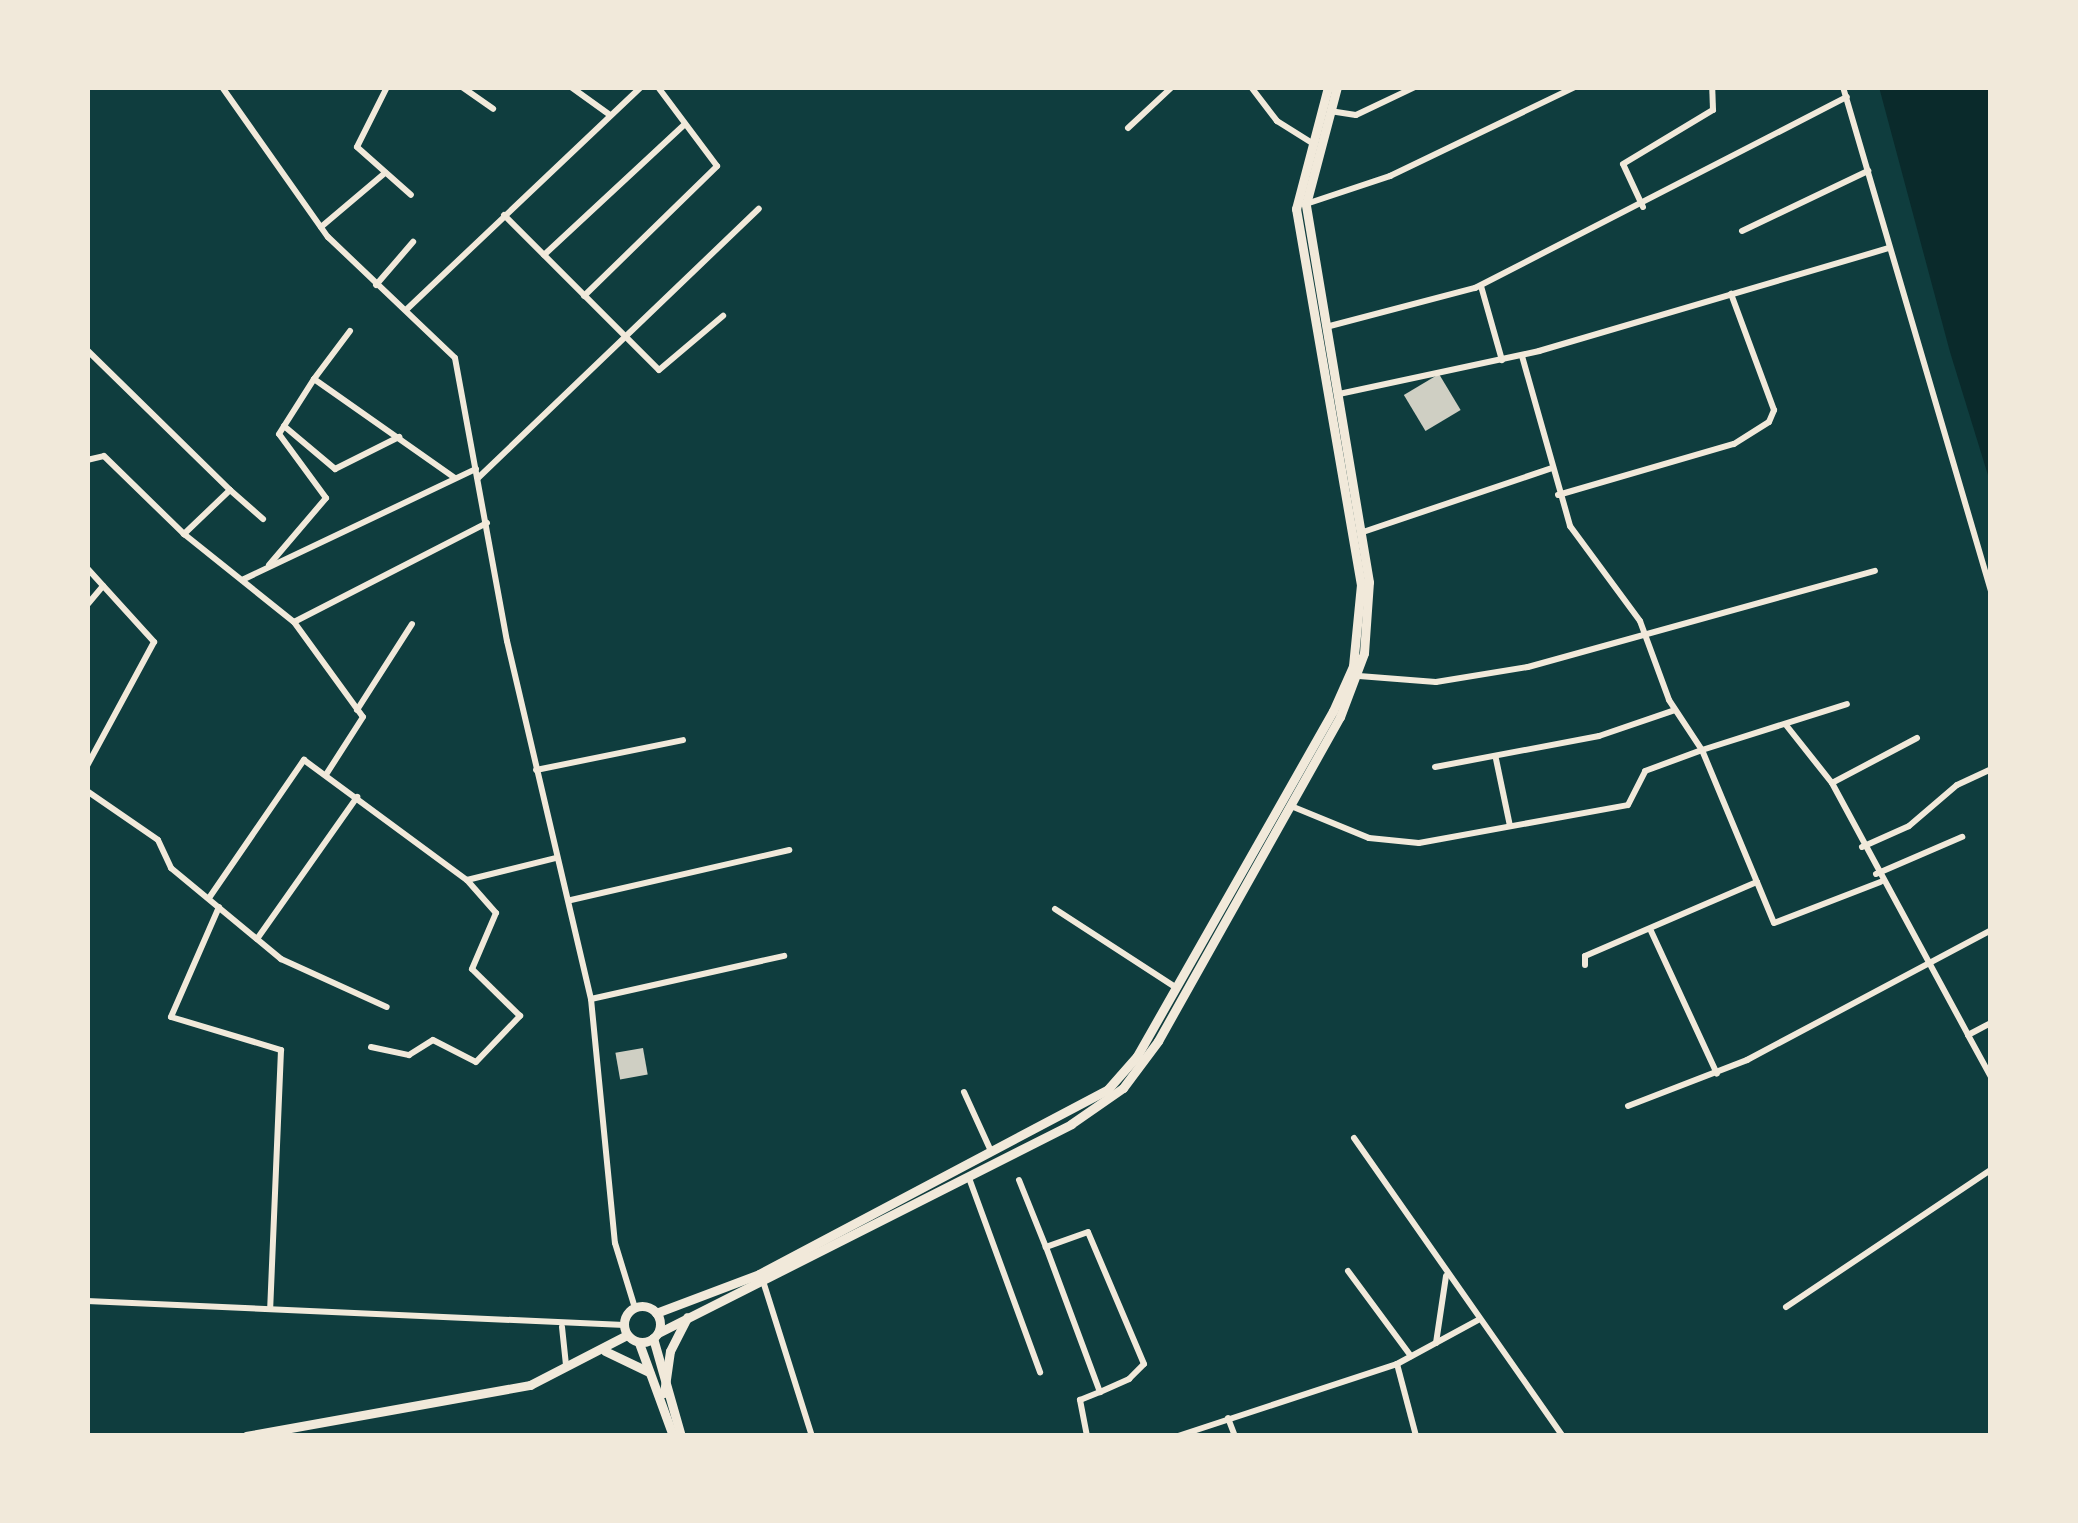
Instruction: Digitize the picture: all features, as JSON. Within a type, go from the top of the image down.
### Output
[{"type":"main road","points":[[639,1342],[1083,1117],[1132,1078],[1255,858],[1345,689],[1360,622],[1358,557],[1296,209],[1328,87]]},
{"type":"main road","points":[[246,1436],[491,1395],[566,1370],[603,1351],[625,1330],[635,1308],[656,1313],[759,1274],[1108,1089],[1137,1056],[1175,987],[1290,806],[1359,676],[1369,604],[1363,532],[1339,394],[1320,329],[1306,204],[1337,87]]},
{"type":"main road","points":[[656,1313],[664,1393],[677,1436]]},
{"type":"main road","points":[[664,1393],[670,1351],[690,1313]]},
{"type":"main road","points":[[625,1330],[639,1342],[677,1436]]},
{"type":"main road","points":[[603,1351],[649,1372]]},
{"type":"street","points":[[222,87],[321,227],[376,286],[455,358],[536,770],[591,999],[617,1257],[635,1308]]},
{"type":"street","points":[[387,87],[356,143],[411,195]]},
{"type":"street","points":[[463,87],[494,110]]},
{"type":"street","points":[[571,87],[610,115]]},
{"type":"street","points":[[406,310],[640,87]]},
{"type":"street","points":[[584,296],[716,168],[658,87]]},
{"type":"street","points":[[1129,128],[1172,87]]},
{"type":"street","points":[[1251,87],[1277,121],[1311,142]]},
{"type":"street","points":[[1330,111],[1355,115],[1415,87]]},
{"type":"street","points":[[1306,204],[1390,176],[1575,87]]},
{"type":"street","points":[[1643,207],[1622,166],[1713,110],[1712,87]]},
{"type":"street","points":[[1843,87],[1991,591]]},
{"type":"street","points":[[1320,329],[1481,286],[1643,207],[1847,97]]},
{"type":"street","points":[[544,255],[684,125]]},
{"type":"street","points":[[1742,231],[1868,172]]},
{"type":"street","points":[[321,227],[385,173]]},
{"type":"street","points":[[242,580],[455,478],[477,474],[759,209]]},
{"type":"street","points":[[504,215],[667,371],[723,316]]},
{"type":"street","points":[[376,286],[413,242]]},
{"type":"street","points":[[1339,394],[1522,356],[1888,248]]},
{"type":"street","points":[[1481,286],[1502,360]]},
{"type":"street","points":[[1558,495],[1734,444],[1769,422],[1774,410],[1731,292]]},
{"type":"street","points":[[267,568],[326,498],[280,437],[350,331]]},
{"type":"street","points":[[87,350],[263,519]]},
{"type":"street","points":[[1522,356],[1558,495],[1602,579],[1648,636],[1675,710],[1702,750],[1771,923],[1962,837]]},
{"type":"street","points":[[314,379],[455,478]]},
{"type":"street","points":[[284,426],[335,469],[399,437]]},
{"type":"street","points":[[87,460],[104,456],[184,533],[294,622],[357,710],[361,726],[327,773]]},
{"type":"street","points":[[1363,532],[1552,468]]},
{"type":"street","points":[[184,533],[230,490]]},
{"type":"street","points":[[294,622],[488,523]]},
{"type":"street","points":[[87,568],[154,647],[87,766]]},
{"type":"street","points":[[1359,676],[1457,680],[1648,636],[1875,571]]},
{"type":"street","points":[[87,605],[104,586]]},
{"type":"street","points":[[357,710],[412,624]]},
{"type":"street","points":[[1290,806],[1394,842],[1628,805],[1645,771],[1847,704]]},
{"type":"street","points":[[1435,766],[1496,759],[1675,710]]},
{"type":"street","points":[[1785,725],[1832,783],[1878,878],[1991,1077]]},
{"type":"street","points":[[1832,783],[1917,738]]},
{"type":"street","points":[[536,770],[683,740]]},
{"type":"street","points":[[1496,759],[1510,826]]},
{"type":"street","points":[[209,898],[301,762],[327,773],[467,880],[496,913],[472,969],[520,1016],[476,1062],[433,1040],[409,1055],[371,1047]]},
{"type":"street","points":[[1862,848],[1909,826],[1991,769]]},
{"type":"street","points":[[87,791],[158,840],[168,864],[257,939],[313,979],[387,1007]]},
{"type":"street","points":[[257,939],[357,797]]},
{"type":"street","points":[[569,901],[789,850]]},
{"type":"street","points":[[467,880],[556,857]]},
{"type":"street","points":[[1585,965],[1585,956],[1757,881]]},
{"type":"street","points":[[219,907],[171,1017],[281,1051],[270,1309]]},
{"type":"street","points":[[1055,909],[1175,987]]},
{"type":"street","points":[[1628,1106],[1717,1074],[1991,930]]},
{"type":"street","points":[[1651,931],[1717,1074]]},
{"type":"street","points":[[591,999],[784,956]]},
{"type":"street","points":[[1969,1035],[1991,1023]]},
{"type":"street","points":[[964,1092],[992,1152]]},
{"type":"street","points":[[1354,1138],[1445,1276],[1563,1436]]},
{"type":"street","points":[[1786,1307],[1991,1170]]},
{"type":"street","points":[[968,1174],[1040,1372]]},
{"type":"street","points":[[1019,1180],[1100,1392]]},
{"type":"street","points":[[1046,1247],[1091,1236],[1142,1355],[1140,1370],[1080,1400],[1087,1436]]},
{"type":"street","points":[[1348,1271],[1412,1356]]},
{"type":"street","points":[[1436,1343],[1445,1276]]},
{"type":"street","points":[[763,1281],[812,1436]]},
{"type":"street","points":[[87,1301],[625,1330]]},
{"type":"street","points":[[1178,1436],[1397,1364],[1480,1320]]},
{"type":"street","points":[[562,1327],[566,1370]]},
{"type":"street","points":[[1397,1364],[1416,1436]]},
{"type":"street","points":[[1228,1418],[1235,1436]]},
{"type":"water","points":[[1879,87],[1991,87],[1991,485],[1950,352]]},
{"type":"building","points":[[1439,374],[1461,410],[1425,431],[1404,395]]},
{"type":"building","points":[[643,1048],[648,1075],[620,1079],[615,1053]]}]
